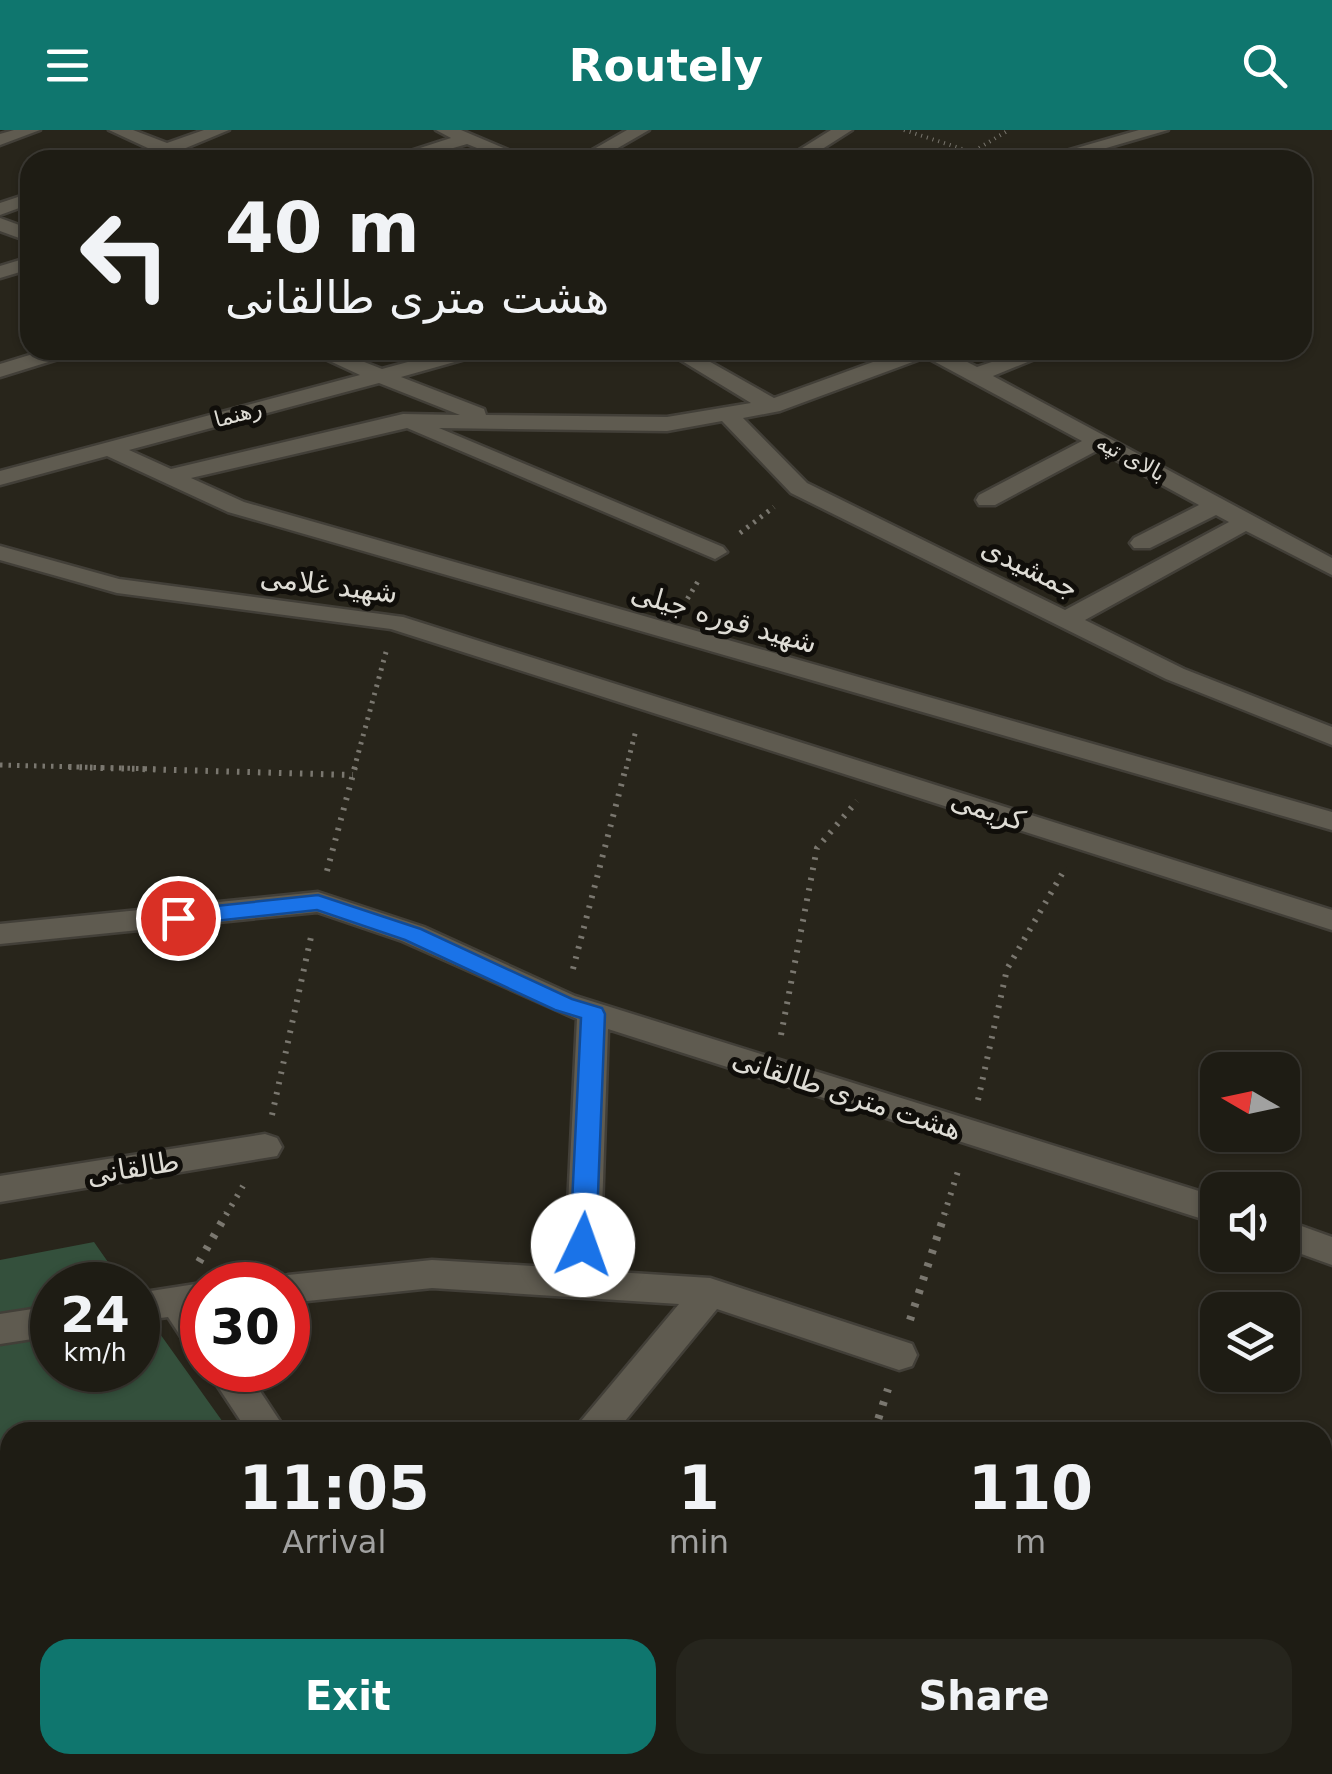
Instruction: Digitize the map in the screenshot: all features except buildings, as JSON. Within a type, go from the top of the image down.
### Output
[{"type":"street","points":[[0,140],[31,130]]},
{"type":"street","points":[[118,130],[167,149],[220,130]]},
{"type":"street","points":[[445,130],[497,150]]},
{"type":"street","points":[[603,150],[640,130]]},
{"type":"street","points":[[809,150],[843,130]]},
{"type":"street","points":[[1082,150],[1159,130]]},
{"type":"street","points":[[428,150],[468,139]]},
{"type":"street","points":[[0,371],[35,360]]},
{"type":"street","points":[[341,360],[492,420]]},
{"type":"street","name":"رهنما","points":[[0,478],[439,360]]},
{"type":"street","points":[[692,360],[772,406]]},
{"type":"street","points":[[166,477],[403,420],[667,424],[772,406],[899,360]]},
{"type":"street","name":"بالای تپه","points":[[947,360],[1332,568]]},
{"type":"street","points":[[976,375],[1019,360]]},
{"type":"street","name":"جمشیدی","points":[[728,414],[799,488],[1175,674],[1332,737]]},
{"type":"street","points":[[403,420],[715,552]]},
{"type":"street","points":[[986,500],[1100,441]]},
{"type":"street","name":"شهید قوره جیلی","points":[[109,449],[255,513],[1332,822]]},
{"type":"street","points":[[1142,543],[1218,505]]},
{"type":"street","points":[[1066,620],[1247,521]]},
{"type":"street","name":"شهید غلامی","points":[[0,553],[117,586],[394,622],[644,700]]},
{"type":"street","name":"کریمی","points":[[644,700],[1332,920]]},
{"type":"street","points":[[0,934],[318,902]]},
{"type":"street","name":"هشت متری طالقانی","points":[[318,902],[413,934],[578,1009],[1200,1206]]},
{"type":"street","points":[[578,1009],[582,1284]]},
{"type":"street","name":"طالقانی","points":[[0,1189],[266,1147]]},
{"type":"street","points":[[1300,1239],[1332,1252]]},
{"type":"street","points":[[310,1287],[432,1274],[710,1292],[899,1355]]},
{"type":"street","points":[[602,1422],[710,1292]]},
{"type":"street","points":[[0,1330],[30,1325]]},
{"type":"street","points":[[241,1392],[262,1422]]},
{"type":"path","points":[[904,130],[967,150]]},
{"type":"path","points":[[976,150],[1008,130]]},
{"type":"path","points":[[208,1262],[266,1147],[318,902],[394,622]]},
{"type":"path","points":[[578,1009],[644,700]]},
{"type":"path","points":[[0,764],[353,775]]},
{"type":"path","points":[[774,1071],[817,848],[880,775]]},
{"type":"green space","points":[[94,1242],[108,1262],[30,1262],[30,1392],[160,1392],[160,1334],[180,1362],[180,1392],[201,1392],[223,1422],[0,1422],[0,1260]]},
{"type":"route","points":[[178,918],[318,902],[413,934],[593,1014],[583,1245]]}]
